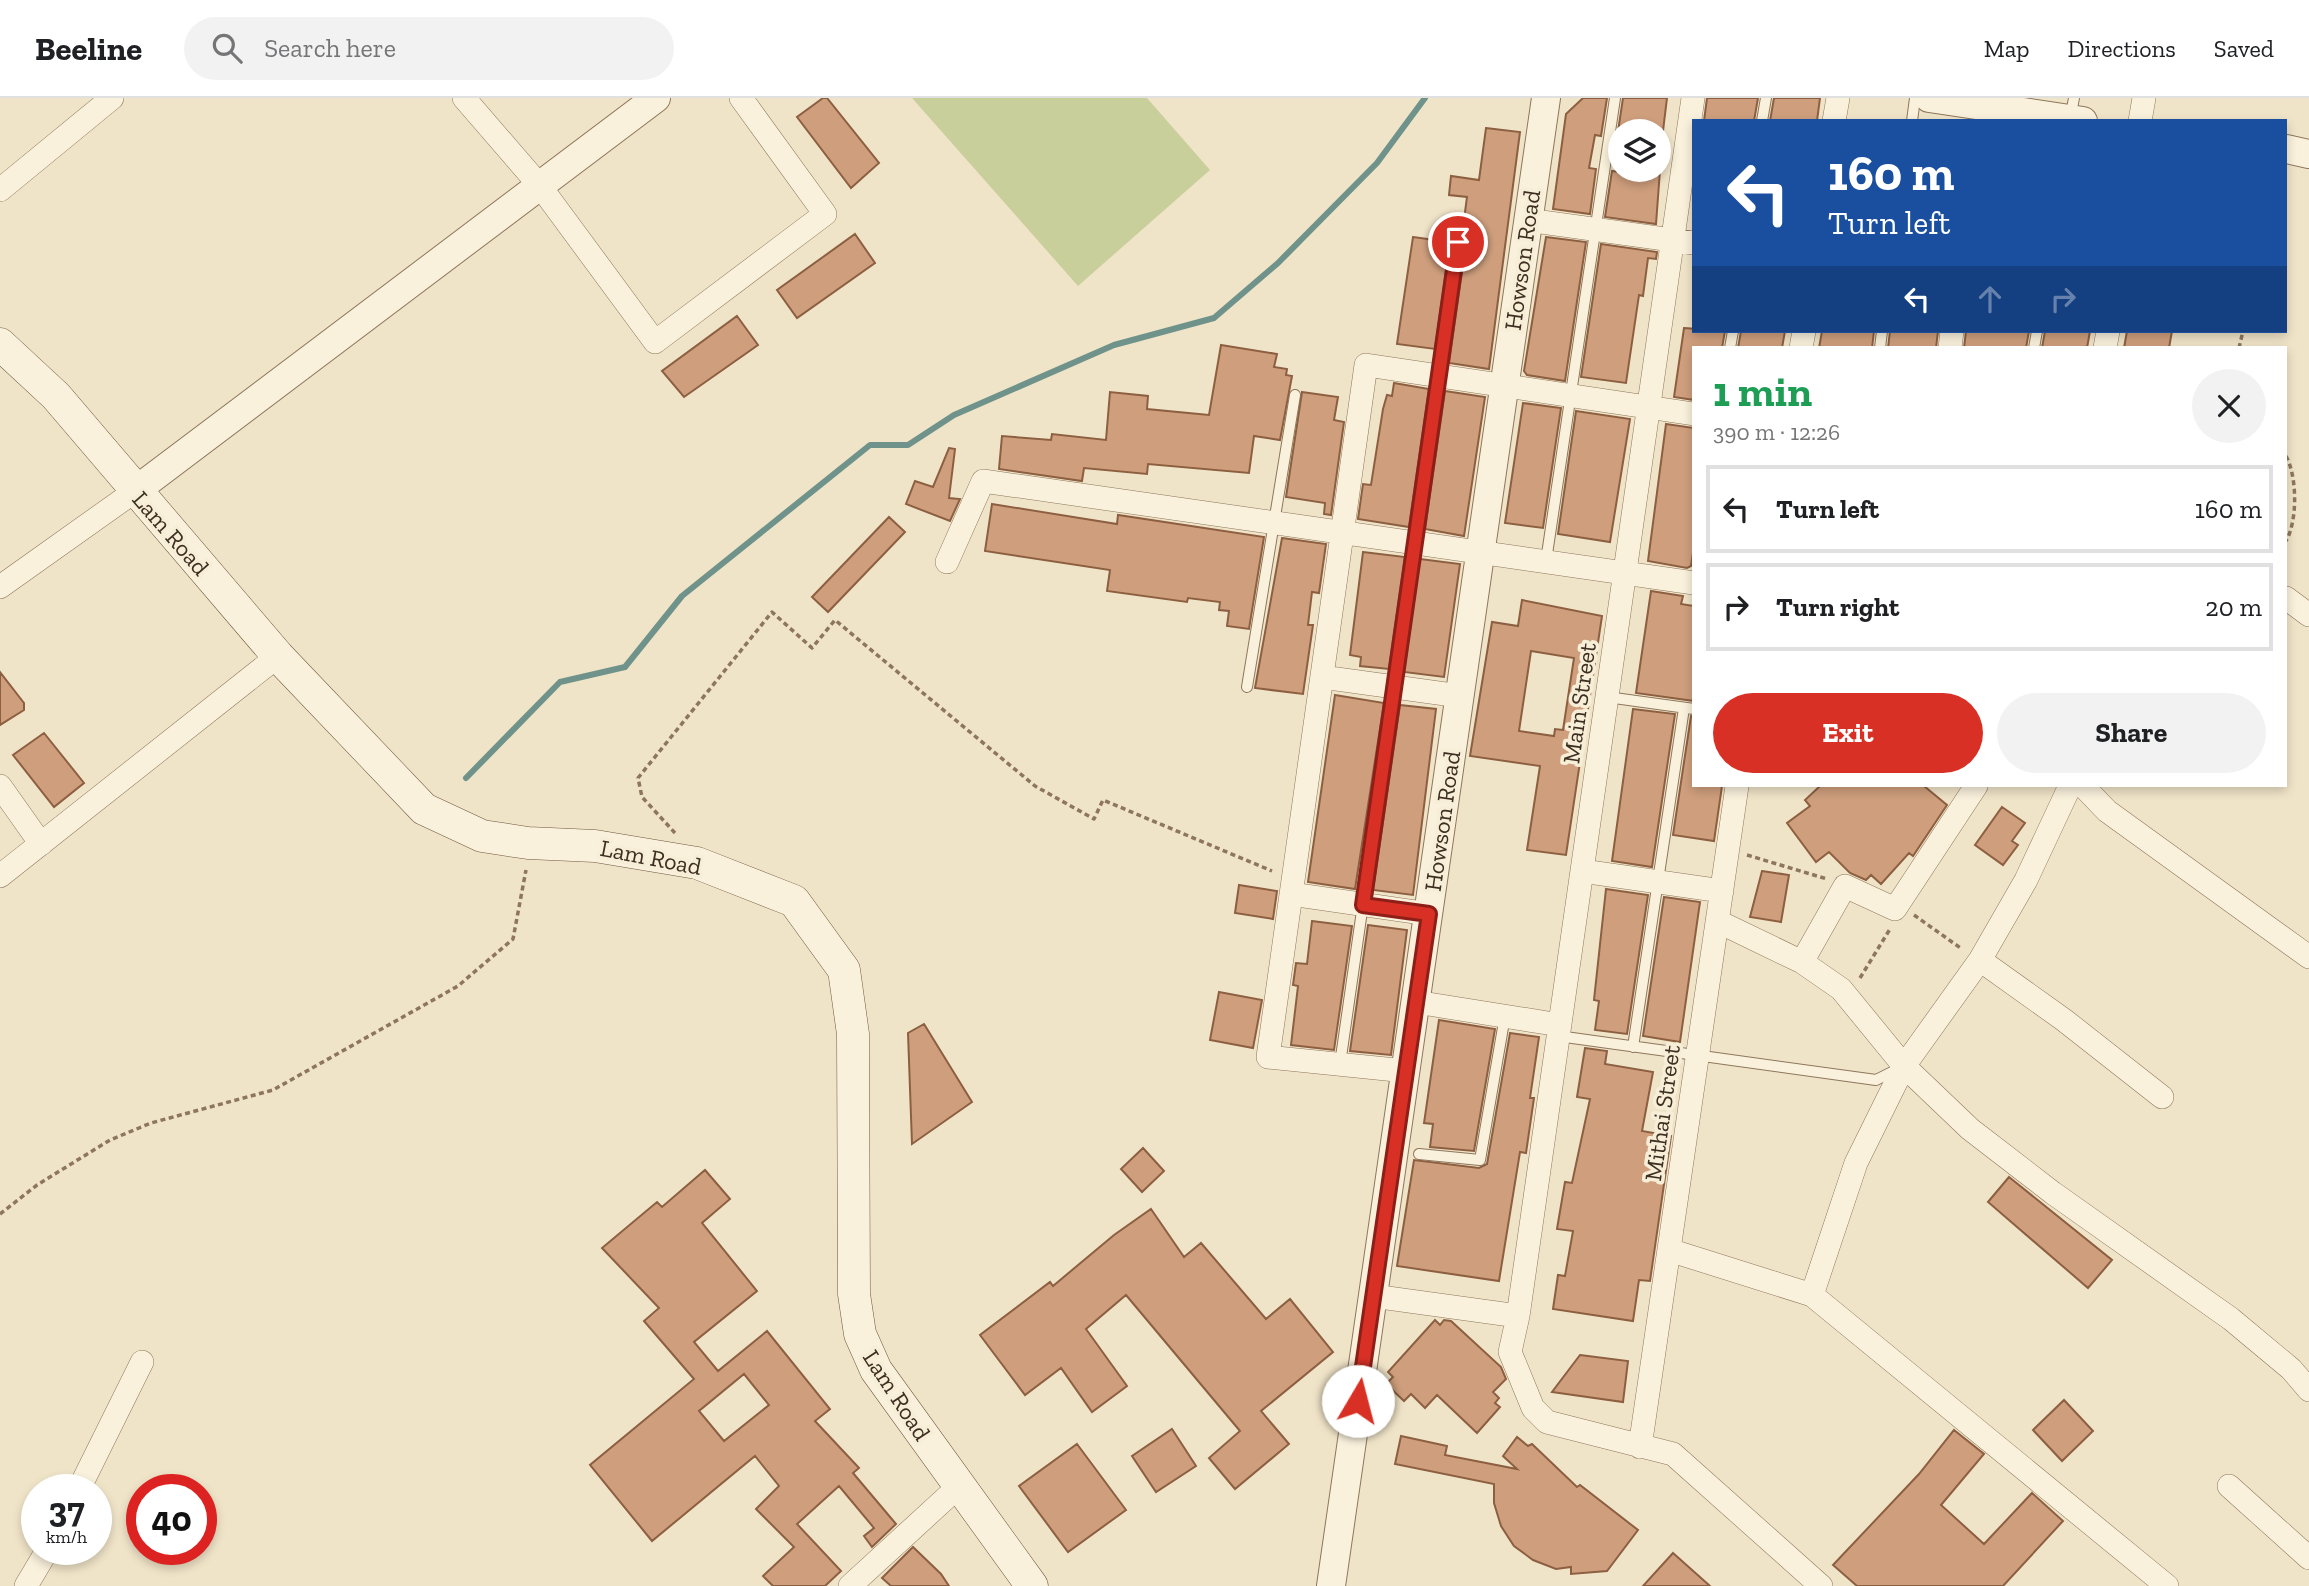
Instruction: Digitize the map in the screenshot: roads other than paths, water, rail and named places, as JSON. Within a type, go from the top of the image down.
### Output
[{"type":"main road","name":"Lam Road","points":[[0,344],[56,396],[278,656],[424,808],[482,836],[528,843],[595,846],[689,861],[794,901],[844,970],[853,1034],[855,1294],[860,1334],[876,1370],[1032,1586]]},
{"type":"street","points":[[0,190],[112,98]]},
{"type":"street","points":[[464,98],[540,186],[655,342],[825,214],[741,98]]},
{"type":"street","points":[[0,587],[135,491],[656,98]]},
{"type":"street","name":"Howson Road","points":[[1331,1586],[1546,98]]},
{"type":"street","name":"Main Street","points":[[1693,98],[1683,241],[1648,407],[1518,1316],[1510,1352],[1533,1408],[1547,1422],[1673,1454],[1821,1586]]},
{"type":"street","points":[[1834,119],[1838,98]]},
{"type":"street","points":[[1929,98],[1985,108],[2074,115]]},
{"type":"street","points":[[2140,119],[2144,98]]},
{"type":"street","points":[[2287,149],[2309,153]]},
{"type":"street","points":[[1527,220],[1683,241]]},
{"type":"street","points":[[1406,1071],[1268,1057],[1366,365],[1692,414]]},
{"type":"street","points":[[947,562],[984,481],[1692,583]]},
{"type":"street","points":[[2287,599],[2309,615]]},
{"type":"street","points":[[0,876],[278,656]]},
{"type":"street","points":[[1322,677],[1460,696]]},
{"type":"street","points":[[0,786],[41,844]]},
{"type":"street","name":"Mithai Street","points":[[1640,1447],[1737,787]]},
{"type":"street","points":[[1802,962],[1845,886],[1895,909],[1901,905],[1975,787]]},
{"type":"street","points":[[1812,1295],[1856,1163],[1904,1066],[2026,880],[2070,787]]},
{"type":"street","points":[[2084,787],[2107,811],[2309,957]]},
{"type":"street","points":[[1582,871],[1721,891]]},
{"type":"street","points":[[1292,887],[1363,905],[1429,914]]},
{"type":"street","points":[[1717,921],[1802,962],[1841,989],[1904,1066],[1970,1129],[2053,1194],[2231,1319],[2291,1369],[2309,1390]]},
{"type":"street","points":[[1974,956],[2064,1020],[2162,1097]]},
{"type":"street","points":[[1416,1002],[1505,1016],[1559,1030]]},
{"type":"street","points":[[1669,1250],[1812,1295],[2167,1586]]},
{"type":"street","points":[[1373,1296],[1518,1316]]},
{"type":"street","points":[[86,1474],[142,1362]]},
{"type":"street","points":[[2229,1486],[2309,1558]]},
{"type":"street","points":[[850,1586],[958,1487]]},
{"type":"street","points":[[26,1586],[38,1565]]},
{"type":"lane","points":[[1546,561],[1573,396],[1615,98]]},
{"type":"lane","points":[[1762,119],[1766,98]]},
{"type":"lane","points":[[1912,119],[1915,98]]},
{"type":"lane","points":[[1339,1064],[1458,242]]},
{"type":"lane","points":[[1248,687],[1294,395]]},
{"type":"lane","points":[[1607,697],[1689,709],[1658,882],[1633,1047]]},
{"type":"lane","points":[[1419,1154],[1480,1160],[1505,1016]]},
{"type":"lane","points":[[1559,1030],[1633,1047],[1876,1080],[1904,1066]]},
{"type":"waterway","points":[[466,778],[560,682],[625,667],[682,596],[870,445],[908,445],[954,415],[1114,345],[1214,318],[1278,263],[1377,163],[1425,98]]}]
